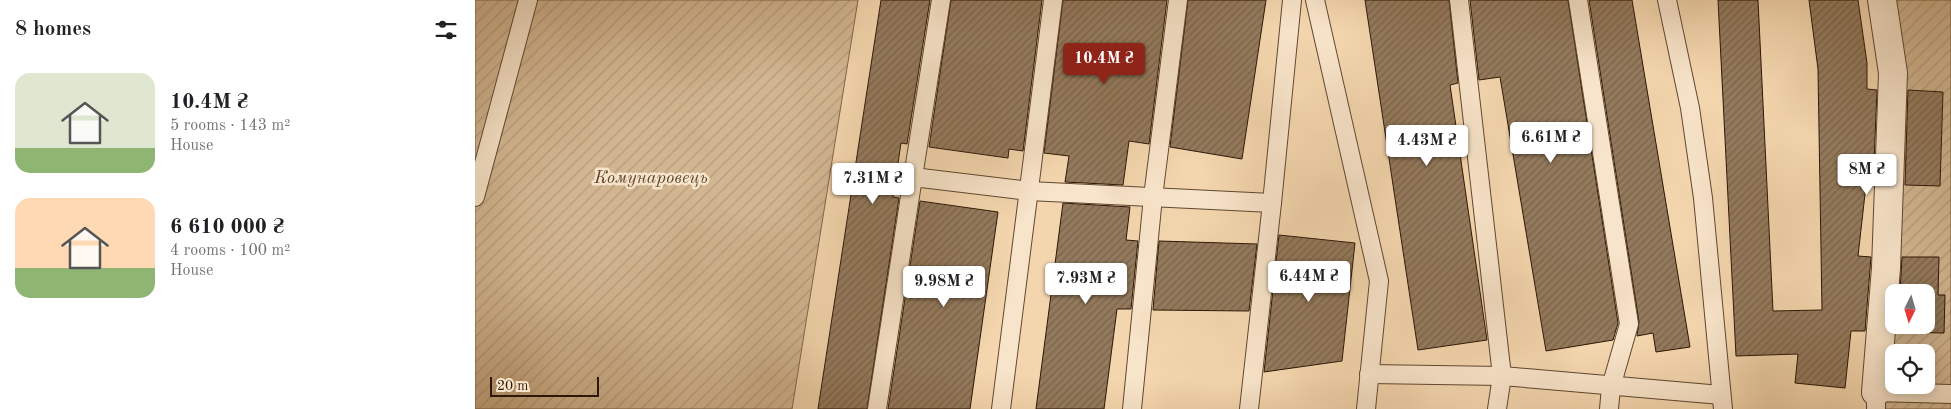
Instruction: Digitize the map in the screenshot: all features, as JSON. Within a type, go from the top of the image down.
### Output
[{"type":"street","points":[[1876,400],[1886,268],[1893,73],[1882,0]]},
{"type":"lane","points":[[475,197],[528,0]]},
{"type":"lane","points":[[877,409],[941,0]]},
{"type":"lane","points":[[1001,409],[1053,0]]},
{"type":"lane","points":[[1132,409],[1153,197],[1178,0]]},
{"type":"lane","points":[[1249,409],[1292,0]]},
{"type":"lane","points":[[1315,0],[1379,281],[1366,409]]},
{"type":"lane","points":[[1459,0],[1502,376],[1497,409]]},
{"type":"lane","points":[[1578,0],[1629,324],[1611,387],[1609,409]]},
{"type":"lane","points":[[1369,374],[1502,376],[1611,387],[1722,402],[1703,198],[1689,108],[1667,0]]},
{"type":"lane","points":[[913,177],[1029,191],[1272,202]]},
{"type":"lane","points":[[1876,400],[1951,394]]},
{"type":"green space","name":"Комунаровець","points":[[475,0],[858,0],[792,409],[475,409]]},
{"type":"green space","points":[[1879,0],[1951,0],[1951,409],[1876,409],[1886,268]]},
{"type":"building","points":[[881,0],[930,0],[907,144],[901,143],[893,197],[899,198],[867,409],[818,409]]},
{"type":"building","points":[[951,0],[1042,0],[1023,151],[1009,149],[1008,158],[929,147]]},
{"type":"building","points":[[1063,0],[1167,0],[1149,144],[1129,141],[1123,185],[1065,182],[1069,156],[1044,153]]},
{"type":"building","points":[[1188,0],[1266,0],[1242,159],[1170,147]]},
{"type":"building","points":[[1365,0],[1449,0],[1458,83],[1450,85],[1487,340],[1418,350]]},
{"type":"building","points":[[1470,0],[1568,0],[1618,323],[1613,340],[1546,351],[1500,77],[1479,80]]},
{"type":"building","points":[[1589,0],[1632,0],[1690,347],[1656,352],[1653,333],[1637,336],[1639,322]]},
{"type":"building","points":[[1718,0],[1758,0],[1773,311],[1822,310],[1818,69],[1809,0],[1858,0],[1867,63],[1867,89],[1877,90],[1873,185],[1866,185],[1858,256],[1871,257],[1865,331],[1851,331],[1845,388],[1795,383],[1798,354],[1736,356]]},
{"type":"building","points":[[1908,90],[1943,92],[1940,186],[1905,185]]},
{"type":"building","points":[[920,201],[998,212],[970,409],[888,409]]},
{"type":"building","points":[[1063,203],[1130,207],[1126,240],[1138,241],[1131,309],[1117,309],[1104,409],[1036,409]]},
{"type":"building","points":[[1279,235],[1355,243],[1342,361],[1264,372]]},
{"type":"building","points":[[1159,241],[1257,244],[1249,311],[1153,310]]},
{"type":"building","points":[[1902,257],[1939,257],[1938,295],[1945,295],[1944,333],[1935,333],[1935,284],[1900,284]]}]
